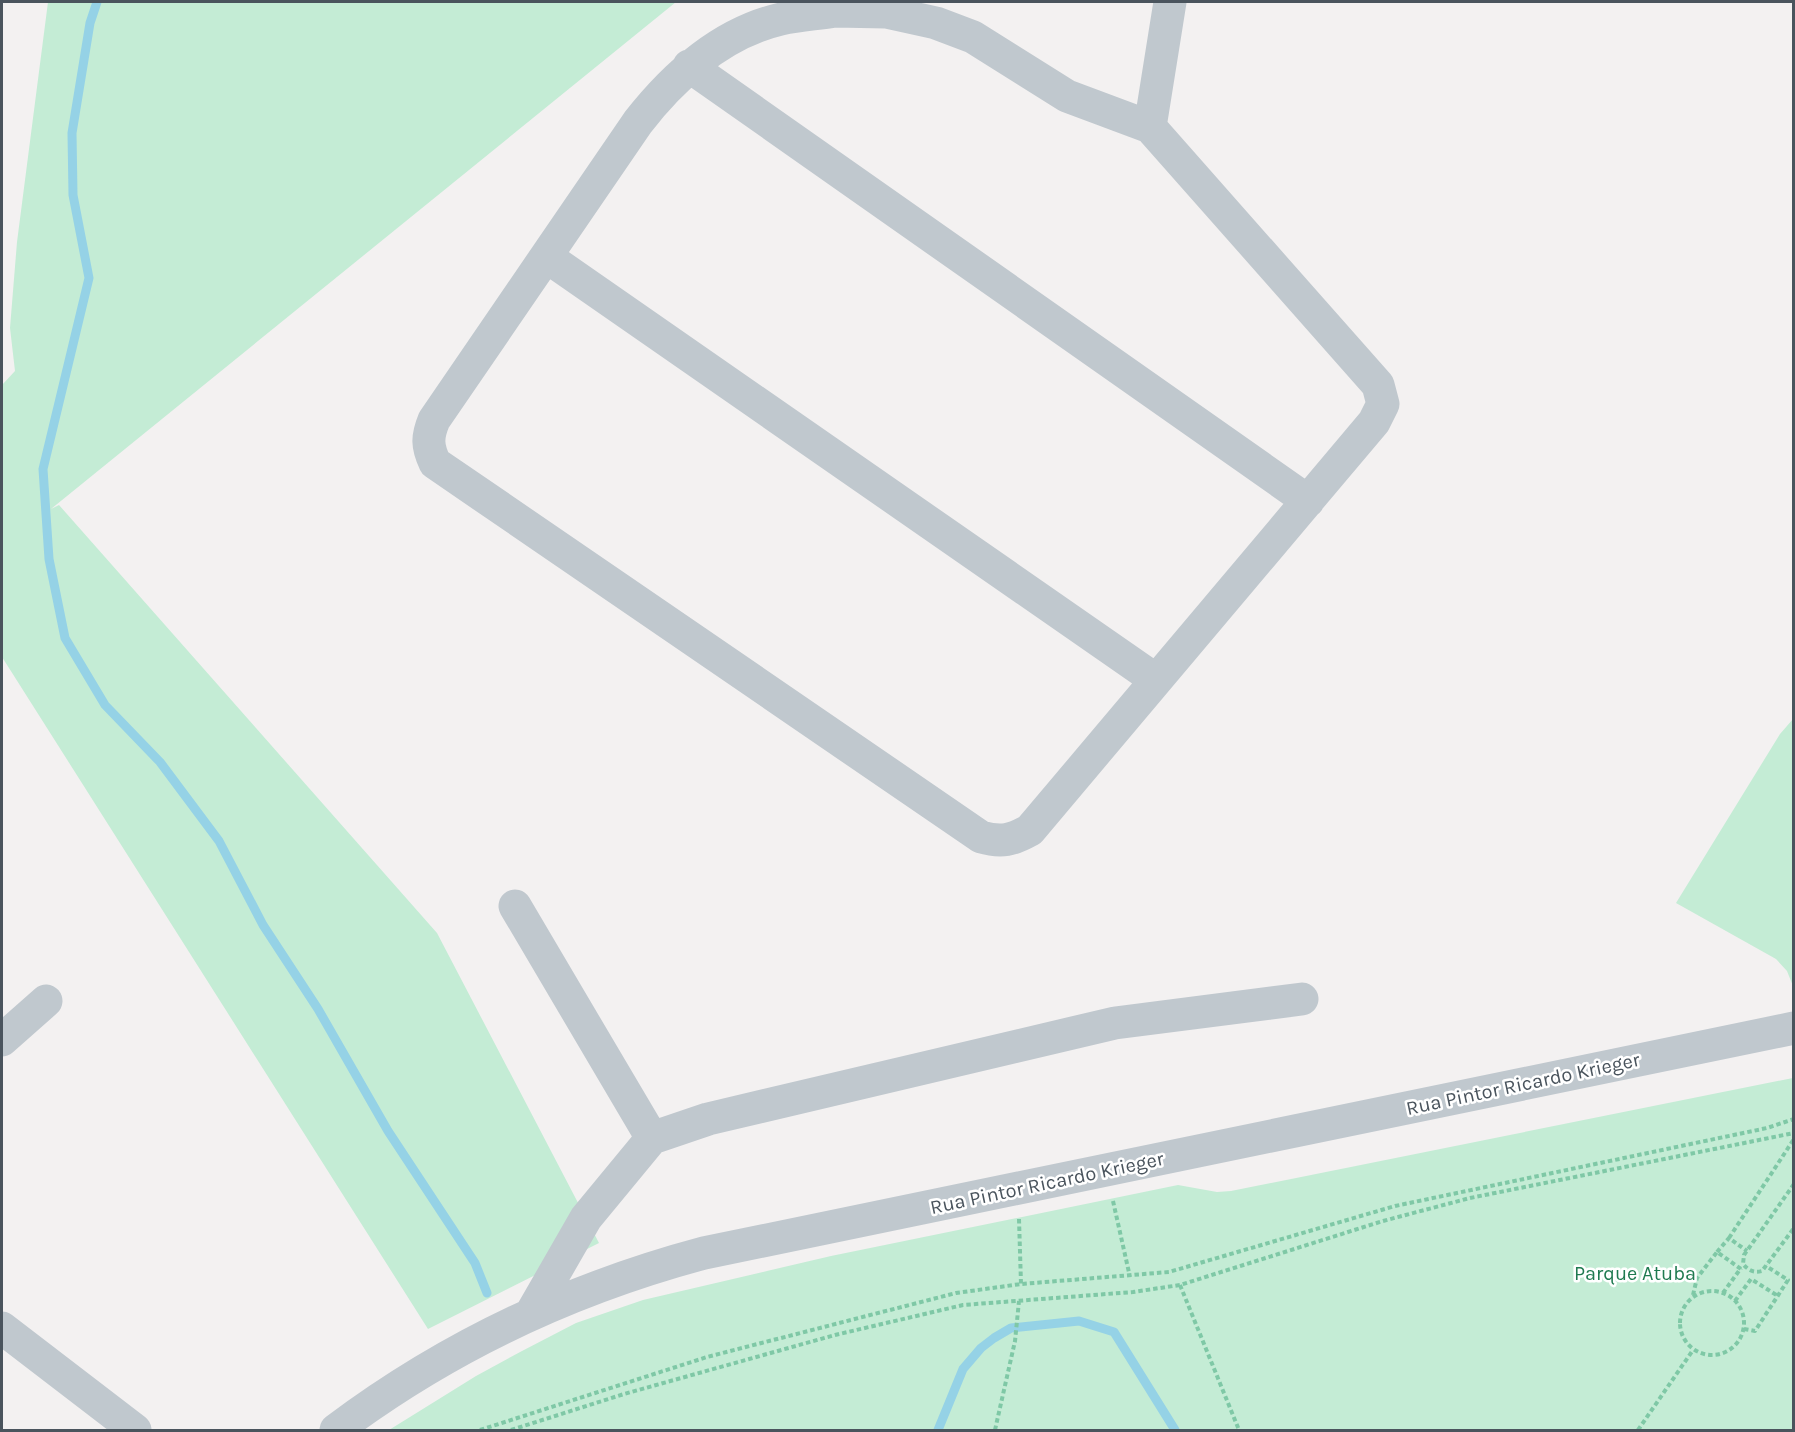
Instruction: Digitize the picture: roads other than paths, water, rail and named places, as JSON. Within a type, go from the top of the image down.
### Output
[{"type":"street","points":[[1150,127],[1170,2]]},
{"type":"street","points":[[835,11],[886,12],[936,22],[973,37],[1068,96],[1150,127],[1378,385],[1383,404],[1374,422],[1030,830],[1011,840],[989,839],[972,830],[435,463],[428,448],[428,435],[434,420],[638,122],[663,90],[689,66],[735,37],[779,20],[835,11]]},
{"type":"street","points":[[689,66],[1308,501]]},
{"type":"street","points":[[547,257],[1156,680]]},
{"type":"street","points":[[515,906],[652,1138]]},
{"type":"street","points":[[532,1312],[586,1218],[652,1138],[708,1119],[1115,1023],[1302,999]]},
{"type":"street","points":[[2,1040],[46,1001]]},
{"type":"street","name":"Rua Pintor Ricardo Krieger","points":[[336,1431],[404,1383],[532,1312],[645,1269],[704,1253],[1794,1028]]},
{"type":"street","points":[[2,1328],[135,1431]]},
{"type":"waterway","points":[[97,2],[90,23],[72,133],[73,195],[89,278],[43,469],[49,559],[65,638],[105,705],[160,762],[219,841],[263,925],[318,1009],[388,1131],[475,1263],[487,1293]]},
{"type":"waterway","points":[[938,1430],[963,1369],[981,1348],[1011,1328],[1079,1321],[1114,1332],[1175,1430]]},
{"type":"park label","name":"Parque Atuba","points":[[1635,1273]]}]
